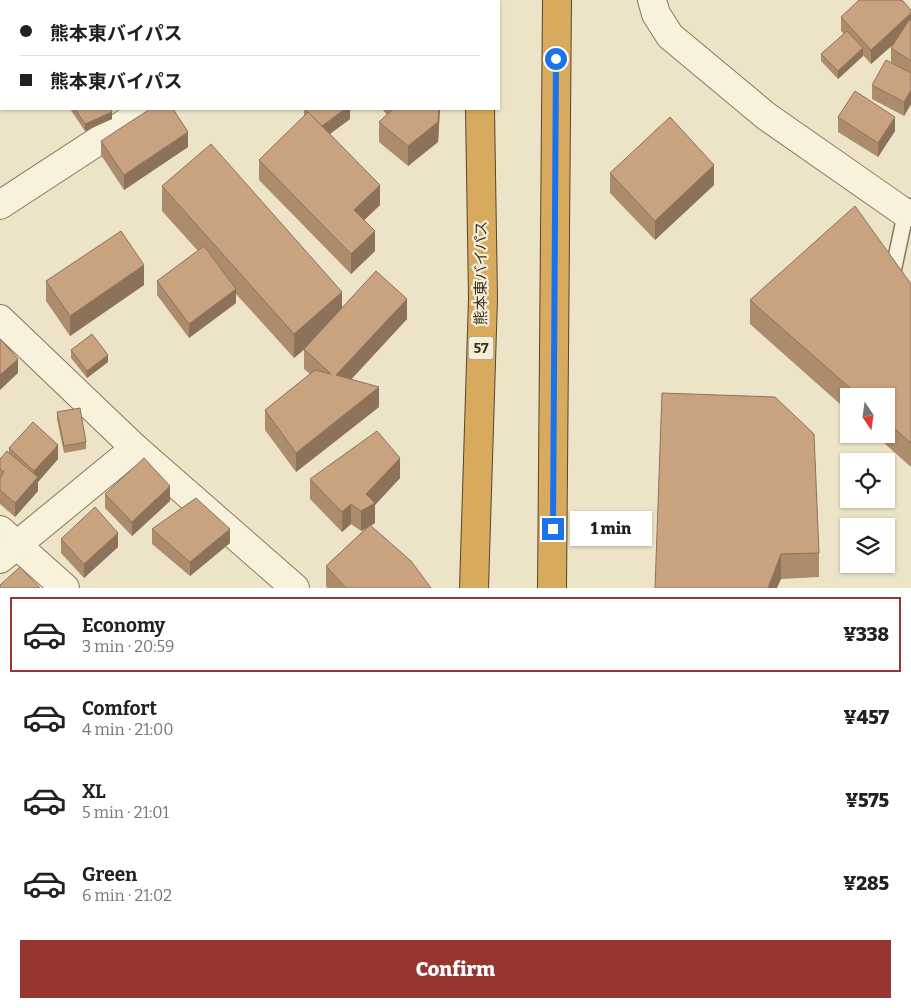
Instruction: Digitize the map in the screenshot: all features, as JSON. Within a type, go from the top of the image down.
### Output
[{"type":"highway","points":[[552,588],[557,0]]},
{"type":"highway","name":"熊本東バイパス","points":[[474,588],[482,298],[480,110]]},
{"type":"street","points":[[652,0],[656,14],[670,36],[766,116],[908,207]]},
{"type":"street","points":[[0,205],[145,110]]},
{"type":"street","points":[[0,319],[135,448],[295,588]]},
{"type":"street","points":[[65,588],[6,545],[135,448]]},
{"type":"lane","points":[[892,299],[891,276],[908,207]]},
{"type":"building","points":[[859,0],[902,0],[911,10],[911,13],[871,50],[841,17]]},
{"type":"building","points":[[909,20],[911,21],[911,61],[891,48]]},
{"type":"building","points":[[847,31],[863,48],[838,71],[821,54]]},
{"type":"building","points":[[886,60],[911,73],[911,90],[904,102],[872,85]]},
{"type":"building","points":[[855,91],[895,117],[878,143],[838,117]]},
{"type":"building","points":[[76,110],[111,110],[112,112],[85,124]]},
{"type":"building","points":[[148,110],[174,110],[188,132],[124,175],[101,141]]},
{"type":"building","points":[[306,110],[344,110],[322,126]]},
{"type":"building","points":[[392,110],[439,110],[438,122],[408,146],[379,122]]},
{"type":"building","points":[[308,112],[380,185],[354,210],[375,231],[351,254],[259,160]]},
{"type":"building","points":[[670,117],[714,165],[655,221],[610,173]]},
{"type":"building","points":[[211,144],[342,292],[294,334],[162,186]]},
{"type":"building","points":[[855,206],[911,284],[911,443],[895,429],[895,388],[850,388],[750,300]]},
{"type":"building","points":[[121,231],[144,265],[70,316],[46,281]]},
{"type":"building","points":[[204,246],[236,289],[189,324],[157,281]]},
{"type":"building","points":[[376,271],[407,299],[336,375],[379,387],[296,453],[265,410],[315,370],[331,374],[304,349]]},
{"type":"building","points":[[92,334],[108,355],[87,371],[71,350]]},
{"type":"building","points":[[0,339],[18,359],[0,375]]},
{"type":"building","points":[[662,393],[775,397],[814,434],[819,553],[781,554],[768,588],[655,588]]},
{"type":"building","points":[[80,408],[86,442],[64,446],[57,412]]},
{"type":"building","points":[[33,422],[58,445],[34,471],[9,448]]},
{"type":"building","points":[[377,431],[400,458],[366,494],[375,503],[361,511],[351,504],[342,512],[310,479]]},
{"type":"building","points":[[7,451],[38,477],[15,503],[0,490],[0,478],[4,472],[0,469],[0,459]]},
{"type":"building","points":[[144,458],[170,486],[132,522],[105,494]]},
{"type":"building","points":[[196,498],[230,529],[190,562],[152,529]]},
{"type":"building","points":[[95,507],[118,533],[84,564],[61,539]]},
{"type":"building","points":[[370,525],[411,561],[431,588],[346,588],[326,566]]},
{"type":"building","points":[[20,567],[40,588],[0,588],[0,585]]},
{"type":"route","points":[[553,529],[556,59]]}]
